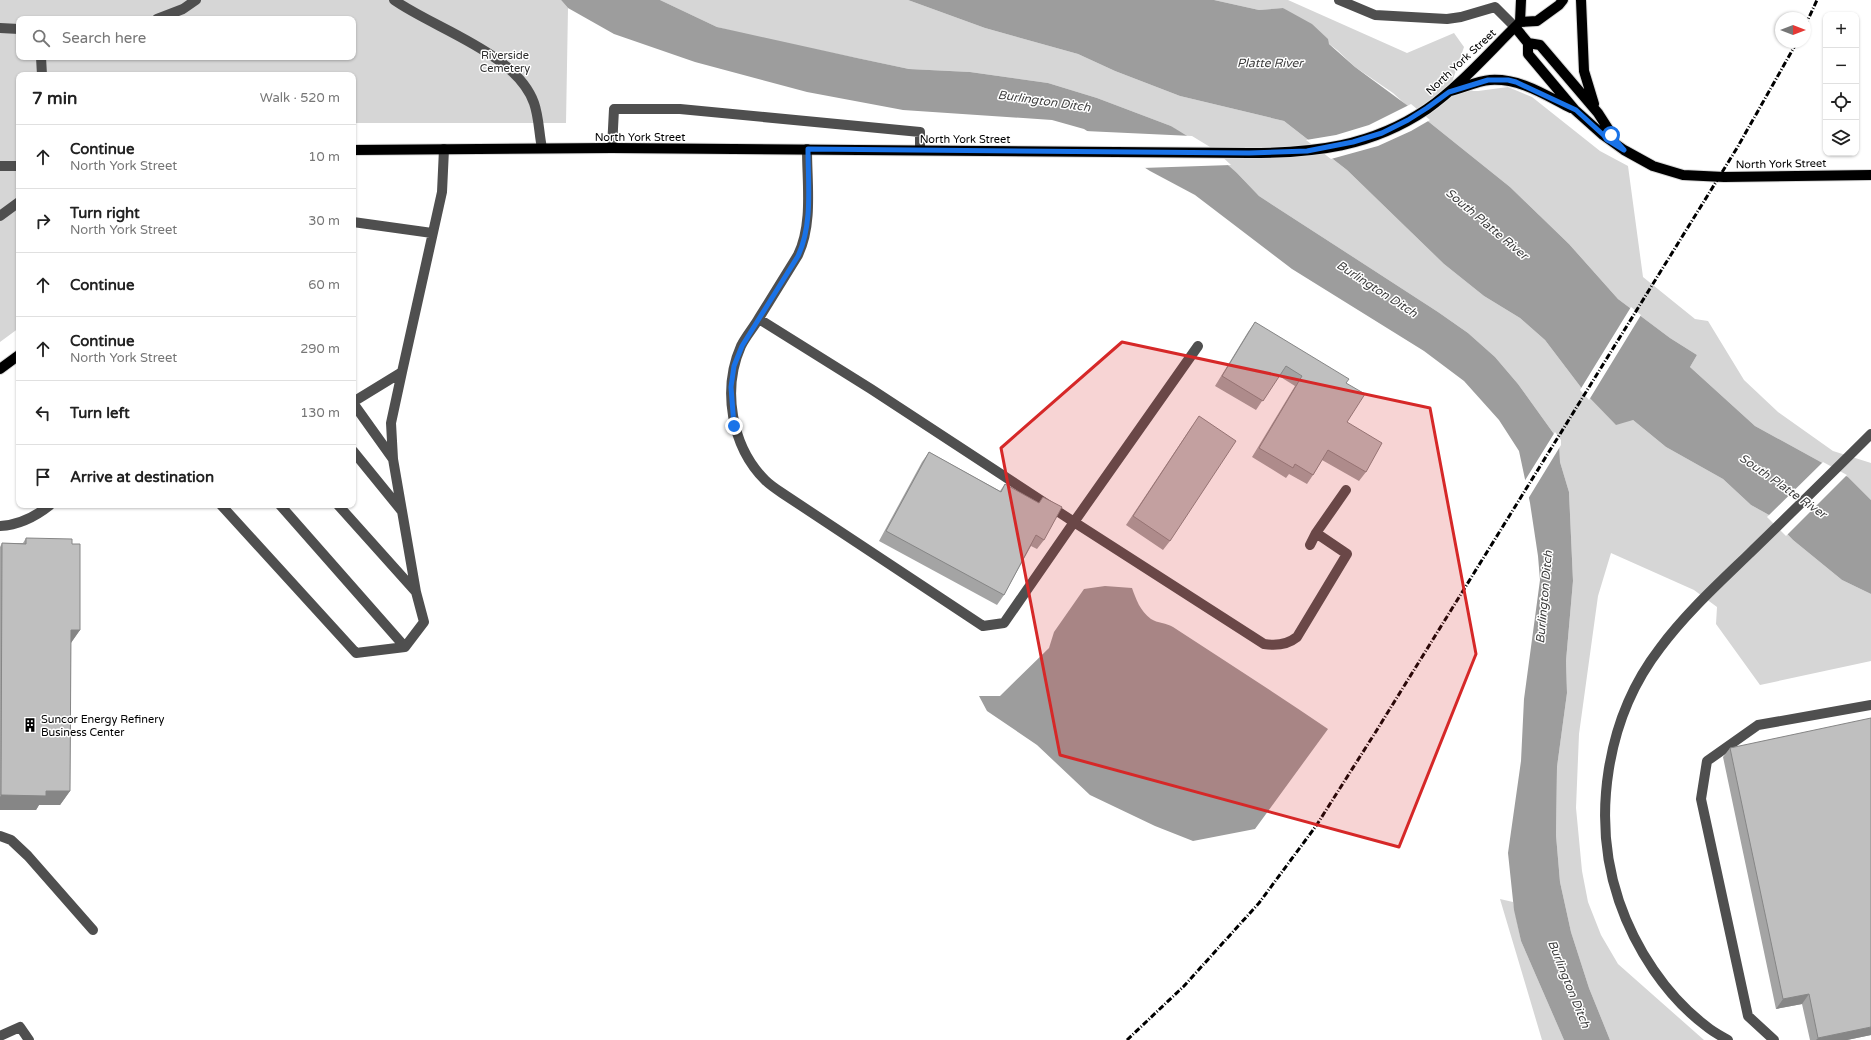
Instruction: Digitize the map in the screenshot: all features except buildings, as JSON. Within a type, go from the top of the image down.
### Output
[{"type":"main road","points":[[1521,0],[1518,24],[1537,21],[1559,5],[1563,0]]},
{"type":"main road","points":[[1581,0],[1584,71],[1588,88],[1598,113]]},
{"type":"main road","name":"North York Street","points":[[356,150],[612,148],[1249,153],[1307,151],[1353,142],[1382,133],[1408,120],[1449,92],[1518,24],[1528,43],[1528,54],[1576,110],[1611,142],[1653,166],[1683,175],[1724,177],[1871,175]]},
{"type":"main road","name":"North York Street","points":[[1528,43],[1540,45],[1598,113],[1605,127],[1624,150]]},
{"type":"main road","points":[[1449,92],[1488,80],[1508,80],[1525,85],[1576,110]]},
{"type":"main road","points":[[0,369],[16,357]]},
{"type":"lane","points":[[165,16],[183,9],[196,0]]},
{"type":"lane","points":[[394,0],[500,61],[525,86],[534,104],[542,148]]},
{"type":"lane","points":[[1339,0],[1375,15],[1446,19],[1461,17],[1492,4],[1518,24]]},
{"type":"lane","points":[[0,28],[16,29]]},
{"type":"lane","points":[[41,60],[42,72]]},
{"type":"lane","points":[[612,148],[614,109],[680,109],[920,132],[920,150]]},
{"type":"lane","points":[[224,508],[356,653],[405,647],[424,622],[416,592],[393,459],[391,423],[442,192],[444,149]]},
{"type":"lane","points":[[808,149],[808,209],[803,245],[742,346],[734,366],[731,387],[734,426],[742,446],[752,464],[765,480],[782,493],[982,626],[1004,623],[1198,346]]},
{"type":"lane","points":[[0,166],[16,166]]},
{"type":"lane","points":[[0,216],[16,204]]},
{"type":"lane","points":[[356,222],[432,234]]},
{"type":"lane","points":[[759,319],[871,389],[1264,644],[1274,646],[1291,642],[1297,637],[1347,554],[1316,533]]},
{"type":"lane","points":[[356,401],[402,372]]},
{"type":"lane","points":[[356,407],[393,459]]},
{"type":"lane","points":[[1728,1040],[1706,1026],[1679,1002],[1657,975],[1640,947],[1624,915],[1614,886],[1604,814],[1607,780],[1612,751],[1624,712],[1641,676],[1659,648],[1702,600],[1871,434]]},
{"type":"lane","points":[[356,456],[402,511]]},
{"type":"lane","points":[[1310,545],[1316,533],[1346,490]]},
{"type":"lane","points":[[0,526],[22,522],[40,514],[47,508]]},
{"type":"lane","points":[[283,508],[405,647]]},
{"type":"lane","points":[[341,508],[416,592]]},
{"type":"lane","points":[[1774,1040],[1748,1016],[1701,799],[1707,761],[1758,725],[1871,705]]},
{"type":"lane","points":[[0,836],[11,840],[28,856],[93,930]]},
{"type":"lane","points":[[0,1036],[20,1027],[29,1040]]},
{"type":"highlighted area","points":[[1122,342],[1430,408],[1476,654],[1399,847],[1060,755],[1001,448]]},
{"type":"green space","name":"Riverside Cemetery","points":[[0,0],[561,0],[568,8],[566,123],[356,123],[356,72],[16,72],[16,330],[0,342]]},
{"type":"green space","points":[[660,0],[908,0],[985,28],[1078,54],[1115,71],[1180,96],[1284,121],[1347,170],[1444,264],[1484,296],[1520,318],[1545,340],[1586,394],[1633,420],[1666,447],[1723,479],[1751,505],[1769,515],[1793,540],[1842,580],[1871,594],[1871,661],[1760,685],[1716,624],[1717,607],[1694,590],[1611,553],[1598,596],[1579,734],[1576,808],[1582,871],[1588,902],[1601,935],[1618,964],[1704,1040],[1610,1040],[1589,988],[1571,932],[1560,882],[1556,835],[1557,767],[1567,693],[1566,661],[1573,581],[1569,492],[1560,462],[1559,441],[1518,384],[1495,357],[1468,333],[1438,312],[1259,196],[1237,173],[1171,126],[1097,98],[1048,83],[970,72],[909,69],[751,36],[717,27]]},
{"type":"green space","points":[[1214,0],[1288,0],[1407,53],[1454,33],[1464,47],[1449,91],[1478,91],[1508,87],[1532,97],[1600,151],[1628,166],[1643,277],[1695,319],[1708,321],[1744,380],[1778,412],[1833,451],[1871,463],[1871,500],[1848,477],[1755,426],[1690,367],[1697,355],[1670,338],[1618,299],[1569,244],[1510,187],[1419,114],[1417,115],[1393,93],[1355,67],[1337,50],[1283,8],[1259,10]]},
{"type":"green space","points":[[1500,899],[1513,902],[1521,941],[1564,1040],[1542,1040]]},
{"type":"water","name":"Burlington Ditch","points":[[561,0],[660,0],[717,27],[909,69],[970,72],[1048,83],[1097,98],[1171,126],[1213,152],[1237,173],[1259,196],[1438,312],[1468,333],[1495,357],[1518,384],[1559,441],[1560,462],[1569,492],[1573,581],[1566,661],[1567,693],[1557,767],[1556,835],[1560,882],[1571,932],[1589,988],[1610,1040],[1564,1040],[1521,941],[1514,910],[1508,853],[1521,761],[1524,699],[1540,580],[1538,556],[1530,503],[1519,451],[1499,420],[1464,381],[1424,351],[1292,269],[1195,195],[1150,171],[1084,129],[1052,120],[903,110],[807,92],[695,62],[614,34],[568,8]]},
{"type":"water","name":"Platte River","points":[[908,0],[1214,0],[1259,10],[1283,8],[1312,24],[1328,39],[1329,44],[1355,67],[1419,114],[1510,187],[1569,244],[1618,299],[1670,338],[1697,355],[1690,367],[1755,426],[1848,477],[1871,500],[1871,594],[1842,580],[1793,540],[1769,515],[1751,505],[1723,479],[1666,447],[1633,420],[1616,425],[1586,394],[1545,340],[1520,318],[1484,296],[1444,264],[1347,170],[1284,121],[1180,96],[1115,71],[1078,54],[985,28]]},
{"type":"water","points":[[1105,586],[1132,588],[1141,609],[1151,619],[1173,627],[1328,729],[1255,829],[1193,841],[1155,826],[1090,795],[1037,745],[987,711],[979,696],[1000,696],[1049,648],[1054,632],[1084,589]]},
{"type":"pier","points":[[1411,104],[1430,120],[1411,131],[1378,146],[1331,159],[1306,140],[1336,135],[1369,125]]},
{"type":"pier","points":[[1085,131],[1192,136],[1215,150],[1231,165],[1142,168]]},
{"type":"pier","points":[[1631,307],[1641,315],[1589,400],[1580,390]]},
{"type":"pier","points":[[1555,432],[1561,440],[1561,445],[1528,499],[1524,482]]},
{"type":"pier","points":[[1823,462],[1847,475],[1786,536],[1767,517]]},
{"type":"railway","points":[[1811,13],[1817,0]]},
{"type":"railway","points":[[1127,1040],[1184,986],[1259,903],[1316,826],[1737,148],[1794,48]]},
{"type":"place","name":"Suncor Energy Refinery Business Center","points":[[30,725]]},
{"type":"route","points":[[734,426],[731,387],[734,366],[742,346],[798,256],[803,245],[808,209],[808,149],[1291,153],[1337,147],[1382,133],[1419,114],[1449,92],[1488,80],[1508,80],[1525,85],[1576,110],[1611,142],[1624,150],[1611,135]]},
{"type":"water label","name":"South Platte River","points":[[1487,224]]},
{"type":"water label","name":"South Platte River","points":[[1783,486]]}]
